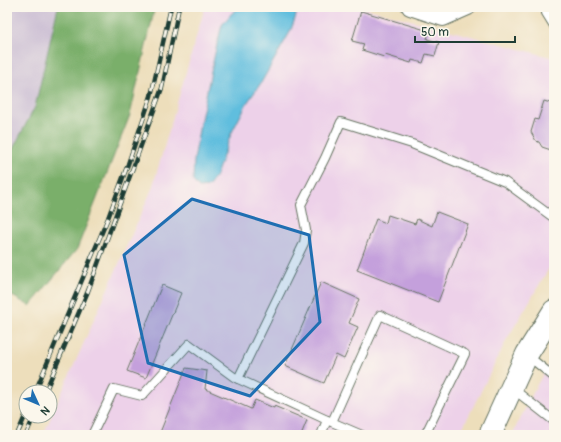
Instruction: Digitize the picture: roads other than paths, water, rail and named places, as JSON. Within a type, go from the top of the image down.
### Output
[{"type":"main road","points":[[490,435],[526,354],[554,311]]},
{"type":"street","points":[[410,7],[443,18],[468,7]]},
{"type":"lane","points":[[548,7],[546,13],[554,26]]},
{"type":"lane","points":[[238,379],[304,243],[306,230],[301,205],[325,158],[341,122],[412,144],[505,182],[554,218]]},
{"type":"lane","points":[[321,435],[380,315],[465,354],[425,435]]},
{"type":"lane","points":[[92,435],[114,389],[142,396],[189,344],[238,379],[362,435]]},
{"type":"lane","points":[[526,354],[554,377]]},
{"type":"lane","points":[[512,388],[554,421]]},
{"type":"water","points":[[240,7],[295,7],[296,16],[290,32],[261,83],[247,103],[231,134],[215,178],[208,187],[199,188],[193,181],[194,161],[215,53],[222,25],[231,14]]},
{"type":"railway","points":[[38,384],[108,218],[128,164],[151,96],[171,7]]},
{"type":"railway","points":[[48,384],[88,291],[162,88],[179,7]]},
{"type":"railway","points":[[17,435],[22,424]]},
{"type":"railway","points":[[26,435],[31,424]]}]
